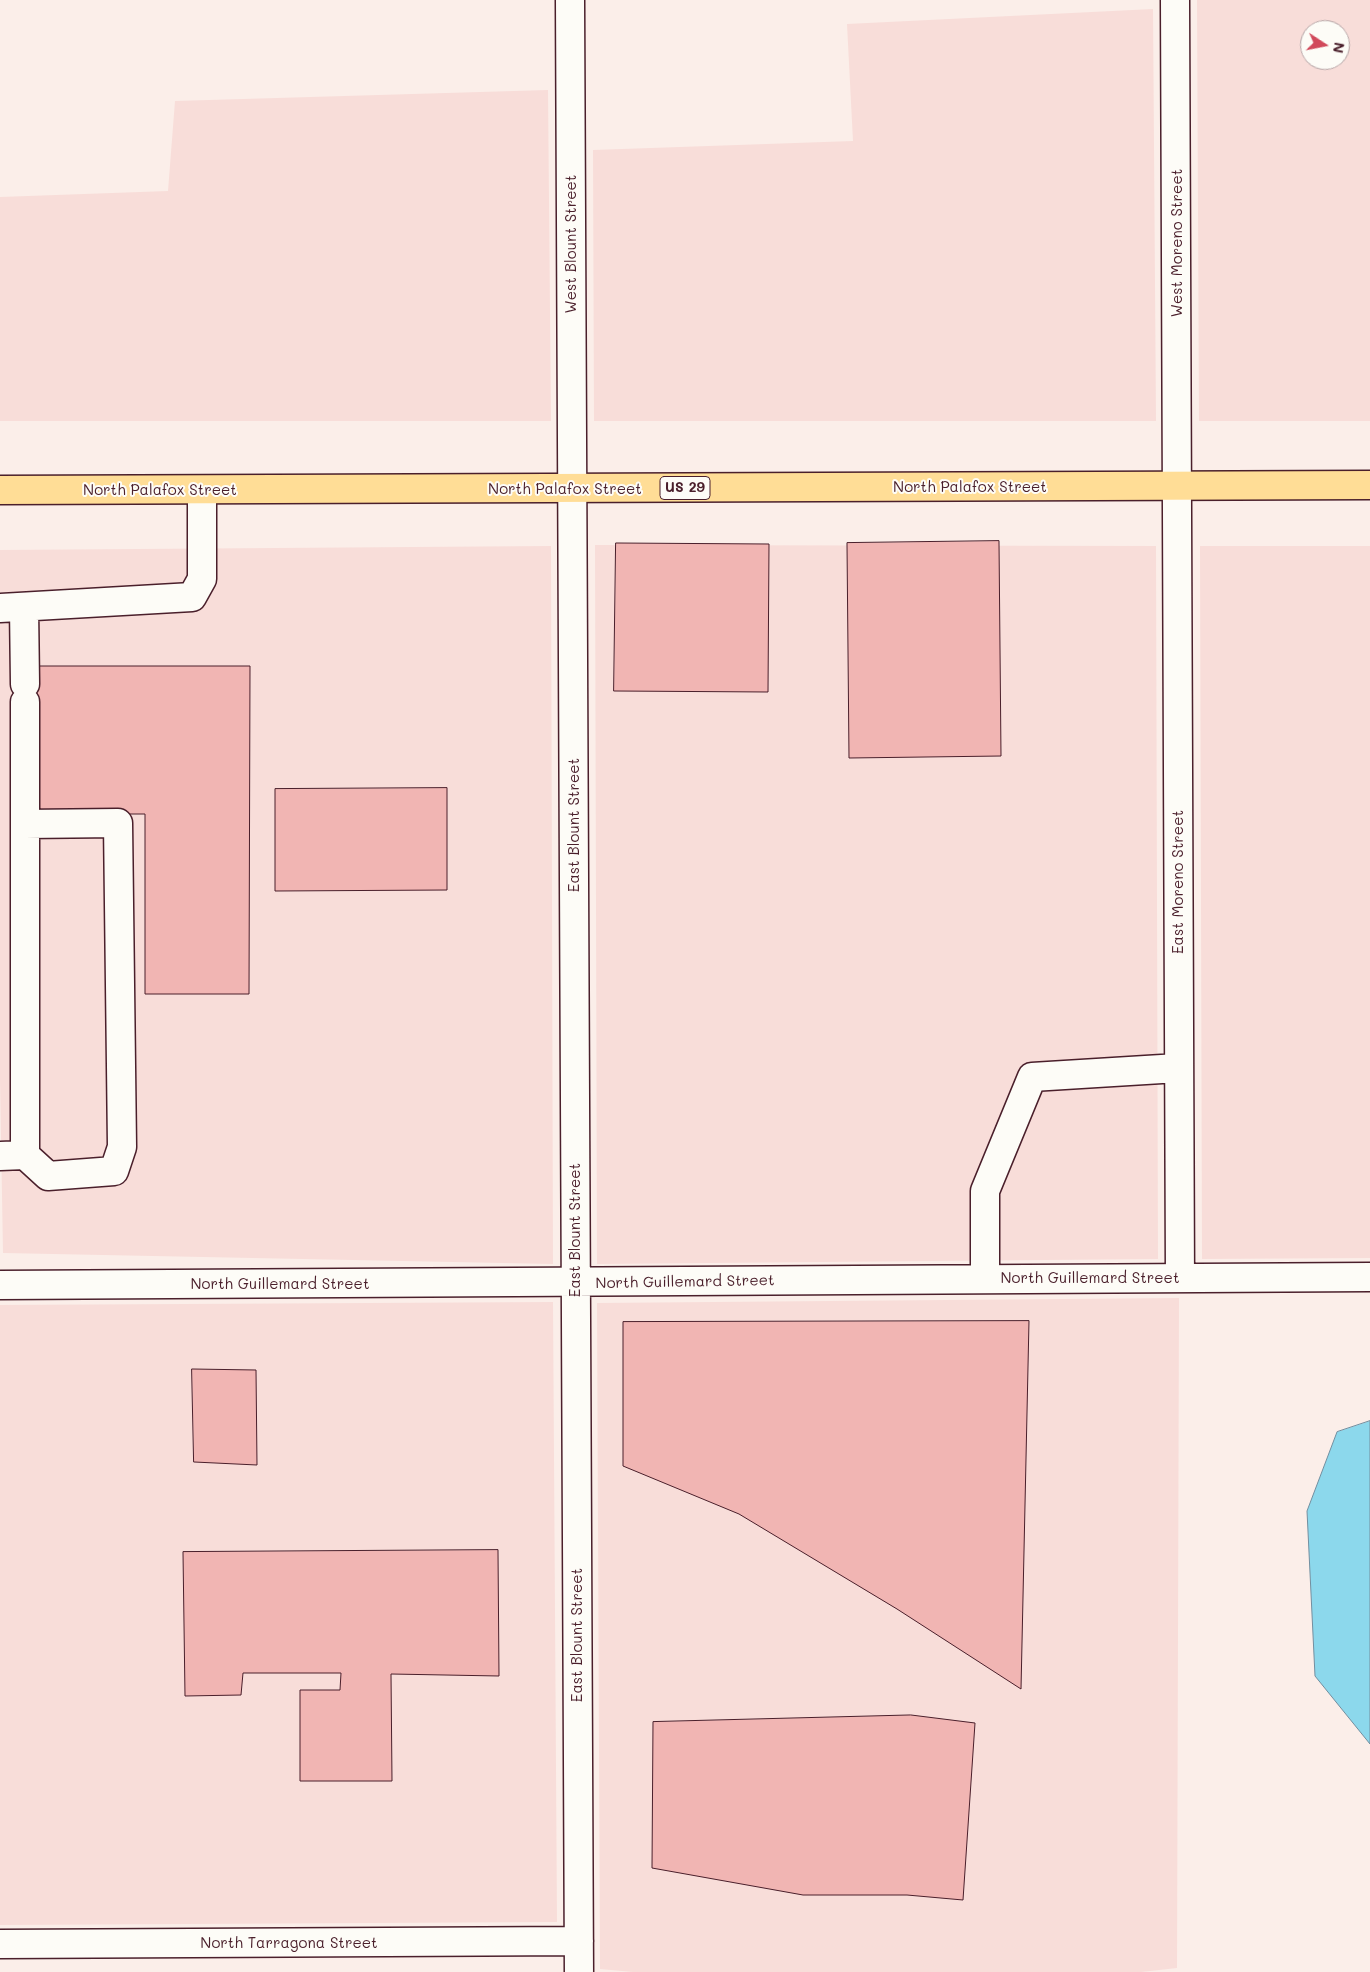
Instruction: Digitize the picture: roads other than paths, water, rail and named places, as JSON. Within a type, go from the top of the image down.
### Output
[{"type":"main road","name":"North Palafox Street","points":[[0,490],[1370,485]]},
{"type":"street","name":"West Blount Street","points":[[570,0],[573,489]]},
{"type":"street","name":"West Moreno Street","points":[[1175,0],[1178,486]]},
{"type":"street","name":"East Moreno Street","points":[[1178,486],[1180,1278]]},
{"type":"street","name":"East Blount Street","points":[[573,489],[578,1972]]},
{"type":"street","points":[[25,824],[118,823],[122,1147],[114,1171],[48,1176],[12,1156],[25,824],[25,693],[12,607],[192,597],[202,579],[202,490]]},
{"type":"street","points":[[985,1278],[985,1191],[1032,1077],[1178,1068]]},
{"type":"street","name":"North Guillemard Street","points":[[0,1286],[575,1283],[985,1278],[1370,1277]]},
{"type":"street","name":"North Tarragona Street","points":[[0,1944],[579,1941]]},
{"type":"water","points":[[1370,1421],[1370,1744],[1315,1676],[1307,1511],[1337,1432]]}]
